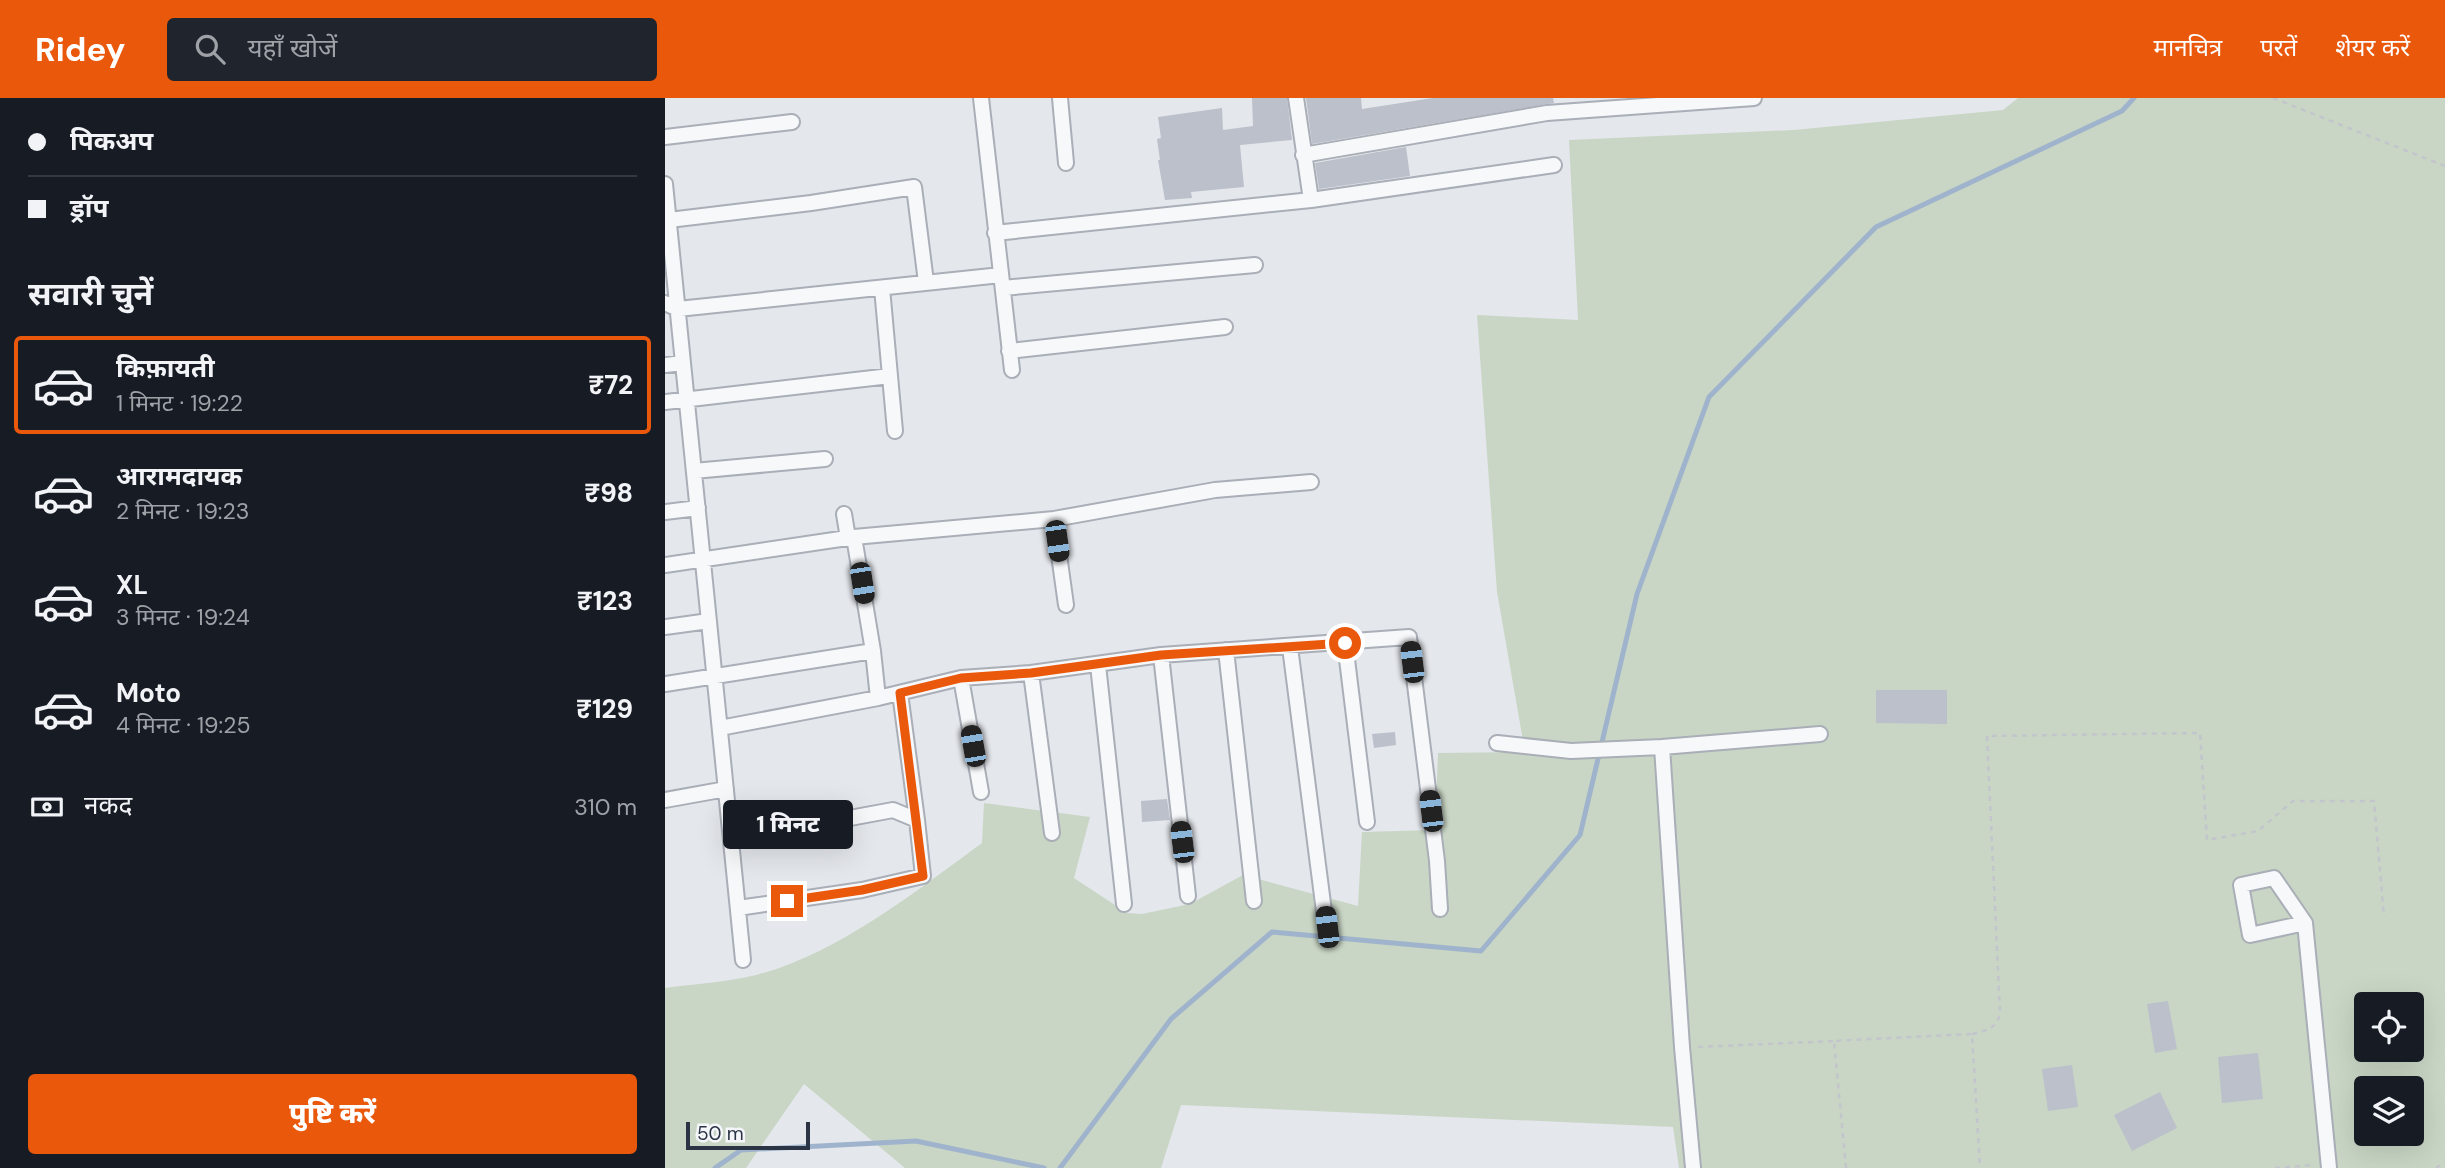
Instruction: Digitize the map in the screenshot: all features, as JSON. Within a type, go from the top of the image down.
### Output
[{"type":"street","points":[[981,98],[1011,370]]},
{"type":"street","points":[[1060,98],[1066,163]]},
{"type":"street","points":[[1296,98],[1311,200]]},
{"type":"street","points":[[1303,155],[1560,105],[1754,98]]},
{"type":"street","points":[[665,136],[792,122]]},
{"type":"street","points":[[995,233],[1311,200],[1554,165]]},
{"type":"street","points":[[665,184],[669,220],[671,306],[683,363],[687,399],[743,960]]},
{"type":"street","points":[[669,220],[811,203],[914,187],[926,282]]},
{"type":"street","points":[[671,306],[926,282],[1002,282],[1255,265]]},
{"type":"street","points":[[882,288],[895,431]]},
{"type":"street","points":[[1009,351],[1225,327]]},
{"type":"street","points":[[665,365],[683,363]]},
{"type":"street","points":[[665,402],[890,376]]},
{"type":"street","points":[[694,471],[825,459]]},
{"type":"street","points":[[665,565],[851,538],[1054,519],[1215,490],[1311,482]]},
{"type":"street","points":[[665,512],[698,508]]},
{"type":"street","points":[[843,514],[851,538],[873,651],[877,698]]},
{"type":"street","points":[[1054,519],[1066,604]]},
{"type":"street","points":[[665,627],[709,621]]},
{"type":"street","points":[[720,728],[877,698],[961,678],[1031,673],[1161,655],[1409,637],[1437,861],[1440,909]]},
{"type":"street","points":[[1345,643],[1367,822]]},
{"type":"street","points":[[1290,647],[1327,927]]},
{"type":"street","points":[[1226,650],[1254,901]]},
{"type":"street","points":[[665,684],[873,651]]},
{"type":"street","points":[[1161,655],[1188,896]]},
{"type":"street","points":[[1098,665],[1124,904]]},
{"type":"street","points":[[1031,673],[1052,832]]},
{"type":"street","points":[[961,678],[981,792]]},
{"type":"street","points":[[738,908],[862,890],[923,876],[900,693]]},
{"type":"street","points":[[1497,743],[1571,751],[1662,747],[1820,734]]},
{"type":"street","points":[[1662,747],[1682,1048],[1693,1168]]},
{"type":"street","points":[[665,800],[726,789]]},
{"type":"street","points":[[731,840],[893,810],[917,820]]},
{"type":"street","points":[[2305,923],[2251,935],[2241,885],[2274,878],[2305,923],[2328,1166]]},
{"type":"path","points":[[2273,98],[2445,166]]},
{"type":"path","points":[[1682,1048],[1972,1034],[1993,1028],[2000,1014],[1987,736],[2200,733],[2207,840],[2257,831],[2293,801],[2374,801],[2384,917]]},
{"type":"path","points":[[1972,1034],[1980,1168]]},
{"type":"path","points":[[1834,1041],[1846,1168]]},
{"type":"path","points":[[2436,1168],[2445,1162]]},
{"type":"path","points":[[2275,1168],[2328,1166]]},
{"type":"green space","points":[[2018,98],[2445,98],[2445,1168],[1679,1168],[1673,1127],[1181,1105],[1161,1168],[905,1168],[804,1084],[746,1168],[665,1168],[665,988],[756,975],[786,966],[845,937],[903,901],[982,843],[984,803],[1090,817],[1074,878],[1127,913],[1142,914],[1190,904],[1243,875],[1358,906],[1362,832],[1435,830],[1438,753],[1525,752],[1497,592],[1477,315],[1578,320],[1569,140],[1794,130],[2003,110]]},
{"type":"building","points":[[1252,98],[1287,98],[1292,140],[1240,145],[1244,187],[1191,192],[1192,198],[1165,200],[1158,160],[1157,139],[1161,138],[1158,117],[1222,108],[1223,130],[1253,126]]},
{"type":"building","points":[[1306,98],[1361,98],[1362,109],[1433,98],[1553,98],[1554,103],[1312,144]]},
{"type":"building","points":[[1406,147],[1410,176],[1319,189],[1315,163]]},
{"type":"building","points":[[1876,690],[1947,690],[1947,724],[1876,723]]},
{"type":"building","points":[[1395,732],[1396,745],[1374,748],[1372,734]]},
{"type":"building","points":[[1167,799],[1170,820],[1142,822],[1141,801]]},
{"type":"building","points":[[2168,1001],[2177,1049],[2155,1053],[2147,1004]]},
{"type":"building","points":[[2258,1053],[2263,1099],[2222,1103],[2218,1057]]},
{"type":"building","points":[[2072,1065],[2078,1107],[2048,1111],[2042,1069]]},
{"type":"building","points":[[2160,1092],[2177,1128],[2132,1151],[2114,1115]]},
{"type":"waterway","points":[[1060,1168],[1171,1019],[1272,932],[1481,951],[1580,835],[1637,594],[1709,397],[1876,227],[2122,111],[2134,98]]},
{"type":"waterway","points":[[715,1168],[741,1150],[916,1141],[1044,1168]]},
{"type":"route","points":[[787,901],[862,890],[923,876],[900,693],[961,678],[1031,673],[1161,655],[1345,643]]}]
